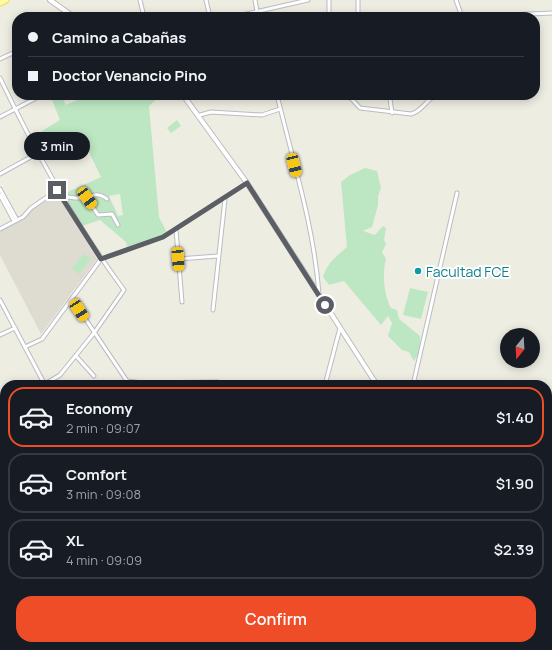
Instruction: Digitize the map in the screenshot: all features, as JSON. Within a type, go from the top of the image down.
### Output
[{"type":"main road","points":[[0,3],[6,0]]},
{"type":"street","points":[[50,0],[66,12]]},
{"type":"street","points":[[140,0],[143,12]]},
{"type":"street","points":[[206,0],[209,12]]},
{"type":"street","points":[[255,0],[257,11]]},
{"type":"street","points":[[253,12],[308,0]]},
{"type":"street","points":[[329,0],[329,12]]},
{"type":"street","points":[[358,0],[358,12]]},
{"type":"street","points":[[456,0],[460,12]]},
{"type":"street","points":[[540,14],[552,13]]},
{"type":"street","points":[[0,59],[12,53]]},
{"type":"street","points":[[0,78],[57,190],[101,259],[124,290],[76,356],[60,375],[52,380]]},
{"type":"street","points":[[0,117],[32,100]]},
{"type":"street","points":[[187,100],[200,115],[247,183],[374,380]]},
{"type":"street","points":[[278,100],[307,216],[313,245],[319,294]]},
{"type":"street","points":[[351,100],[360,108],[392,113],[417,113],[429,100]]},
{"type":"street","points":[[390,100],[392,113]]},
{"type":"street","points":[[200,115],[211,112],[262,115],[280,109]]},
{"type":"street","points":[[0,174],[38,153]]},
{"type":"street","points":[[25,347],[42,338],[101,259],[163,237],[247,183]]},
{"type":"street","points":[[0,189],[16,220]]},
{"type":"street","points":[[0,229],[23,217],[30,208],[57,190]]},
{"type":"street","points":[[414,380],[457,193]]},
{"type":"street","points":[[62,196],[87,198],[93,194],[101,195],[107,199]]},
{"type":"street","points":[[0,195],[16,220]]},
{"type":"street","points":[[87,198],[98,215],[112,214],[118,226]]},
{"type":"street","points":[[213,310],[225,198]]},
{"type":"street","points":[[176,230],[182,302]]},
{"type":"street","points":[[178,259],[218,256]]},
{"type":"street","points":[[72,299],[124,378],[127,380]]},
{"type":"street","points":[[0,300],[42,380]]},
{"type":"street","points":[[0,335],[15,328]]},
{"type":"street","points":[[326,380],[340,328]]},
{"type":"street","points":[[76,356],[94,376]]},
{"type":"shaded area","points":[[57,194],[97,259],[41,334],[0,255],[0,231],[26,216],[34,207]]},
{"type":"green space","points":[[52,100],[64,100],[66,105],[77,100],[156,100],[149,106],[159,217],[167,233],[127,247],[126,242],[100,220],[82,226],[63,194],[101,177],[82,138],[43,156],[34,136],[60,120]],"holes":[[[120,194],[123,215],[118,216],[109,196]]]},
{"type":"green space","points":[[177,120],[181,126],[171,133],[167,128]]},
{"type":"green space","points":[[365,168],[377,171],[381,188],[372,227],[363,231],[375,235],[383,226],[386,228],[384,240],[386,244],[382,252],[386,259],[384,271],[385,291],[391,308],[397,310],[399,319],[420,336],[420,349],[414,361],[409,352],[402,350],[388,336],[392,323],[388,316],[381,325],[344,281],[329,285],[323,277],[330,264],[347,247],[341,182],[350,175]]},
{"type":"green space","points":[[84,254],[91,259],[79,274],[72,268]]},
{"type":"green space","points":[[410,288],[428,292],[421,319],[403,315]]},
{"type":"place","name":"Facultad FCE","points":[[418,271]]},
{"type":"route","points":[[57,190],[101,259],[163,237],[247,183],[325,305]]}]
